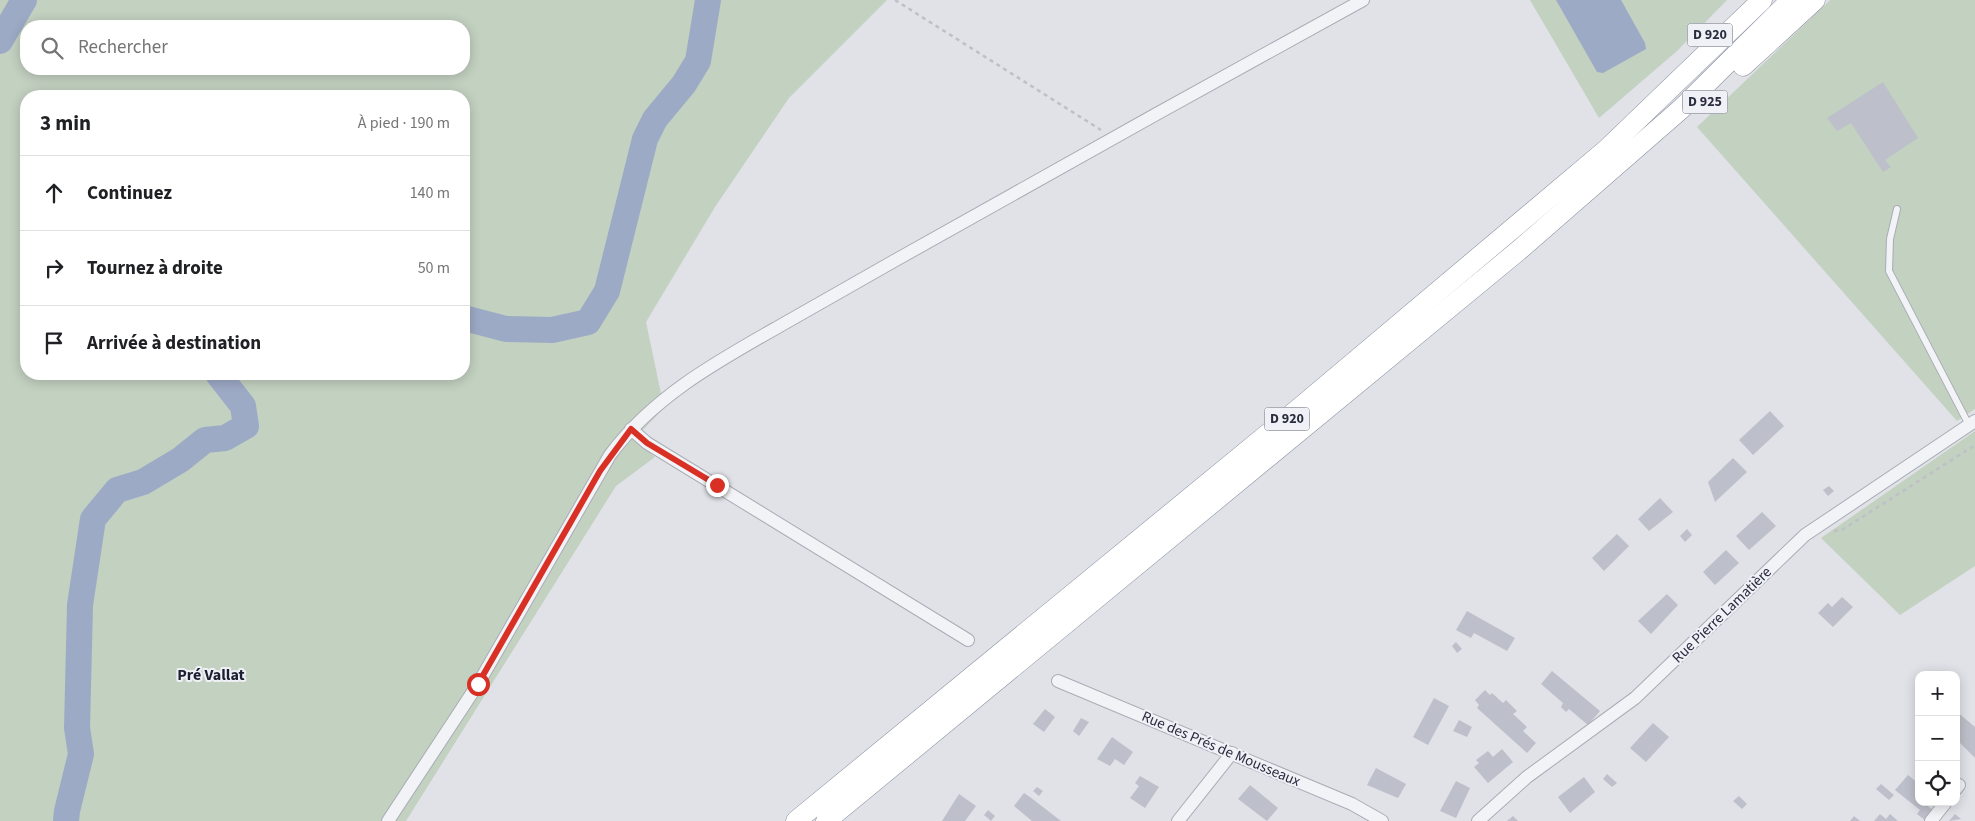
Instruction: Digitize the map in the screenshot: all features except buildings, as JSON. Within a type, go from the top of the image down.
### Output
[{"type":"highway","name":"D 920","points":[[1685,77],[1697,49],[1744,0]]},
{"type":"highway","name":"D 920","points":[[796,821],[1325,387],[1606,150],[1685,77],[1762,0]]},
{"type":"highway","name":"D 920","points":[[826,821],[1518,251],[1681,109],[1790,0]]},
{"type":"highway","name":"D 925","points":[[1586,192],[1644,154],[1701,106],[1815,0]]},
{"type":"street","points":[[388,821],[478,684],[600,471],[631,429],[650,410],[695,376],[755,340],[1113,137],[1363,0]]},
{"type":"street","name":"Rue Pierre Lamatière","points":[[1478,821],[1527,777],[1635,698],[1805,535],[1972,423]]},
{"type":"street","points":[[631,429],[647,443],[968,640]]},
{"type":"street","name":"Rue des Prés de Mousseaux","points":[[1058,681],[1352,804],[1382,821]]},
{"type":"street","points":[[1178,821],[1232,753]]},
{"type":"street","points":[[1931,821],[1943,806]]},
{"type":"lane","points":[[1897,209],[1890,239],[1888,271],[1972,423]]},
{"type":"path","points":[[895,0],[1113,137]]},
{"type":"path","points":[[1824,522],[1829,529],[1836,532],[1842,530],[1975,445]]},
{"type":"green space","points":[[0,0],[887,0],[789,98],[715,207],[646,322],[664,408],[634,439],[655,457],[616,486],[406,821],[0,821]]},
{"type":"green space","points":[[1530,0],[1727,0],[1677,51],[1599,118]]},
{"type":"green space","points":[[1830,0],[1975,0],[1975,409],[1957,421],[1697,127]]},
{"type":"green space","points":[[1975,431],[1975,566],[1900,615],[1821,538]]},
{"type":"water","points":[[1556,0],[1621,0],[1645,43],[1646,49],[1603,73],[1597,72]]},
{"type":"waterway","points":[[0,41],[24,0]]},
{"type":"waterway","points":[[470,320],[506,329],[552,330],[588,322],[607,291],[645,139],[655,119],[684,84],[698,61],[708,0]]},
{"type":"waterway","points":[[66,821],[81,754],[77,728],[80,605],[93,519],[117,490],[143,482],[180,460],[205,440],[225,438],[246,426],[243,406],[223,380]]},
{"type":"district","name":"Pré Vallat","points":[[211,675]]},
{"type":"route","points":[[478,684],[600,471],[631,429],[647,443],[717,485]]}]
